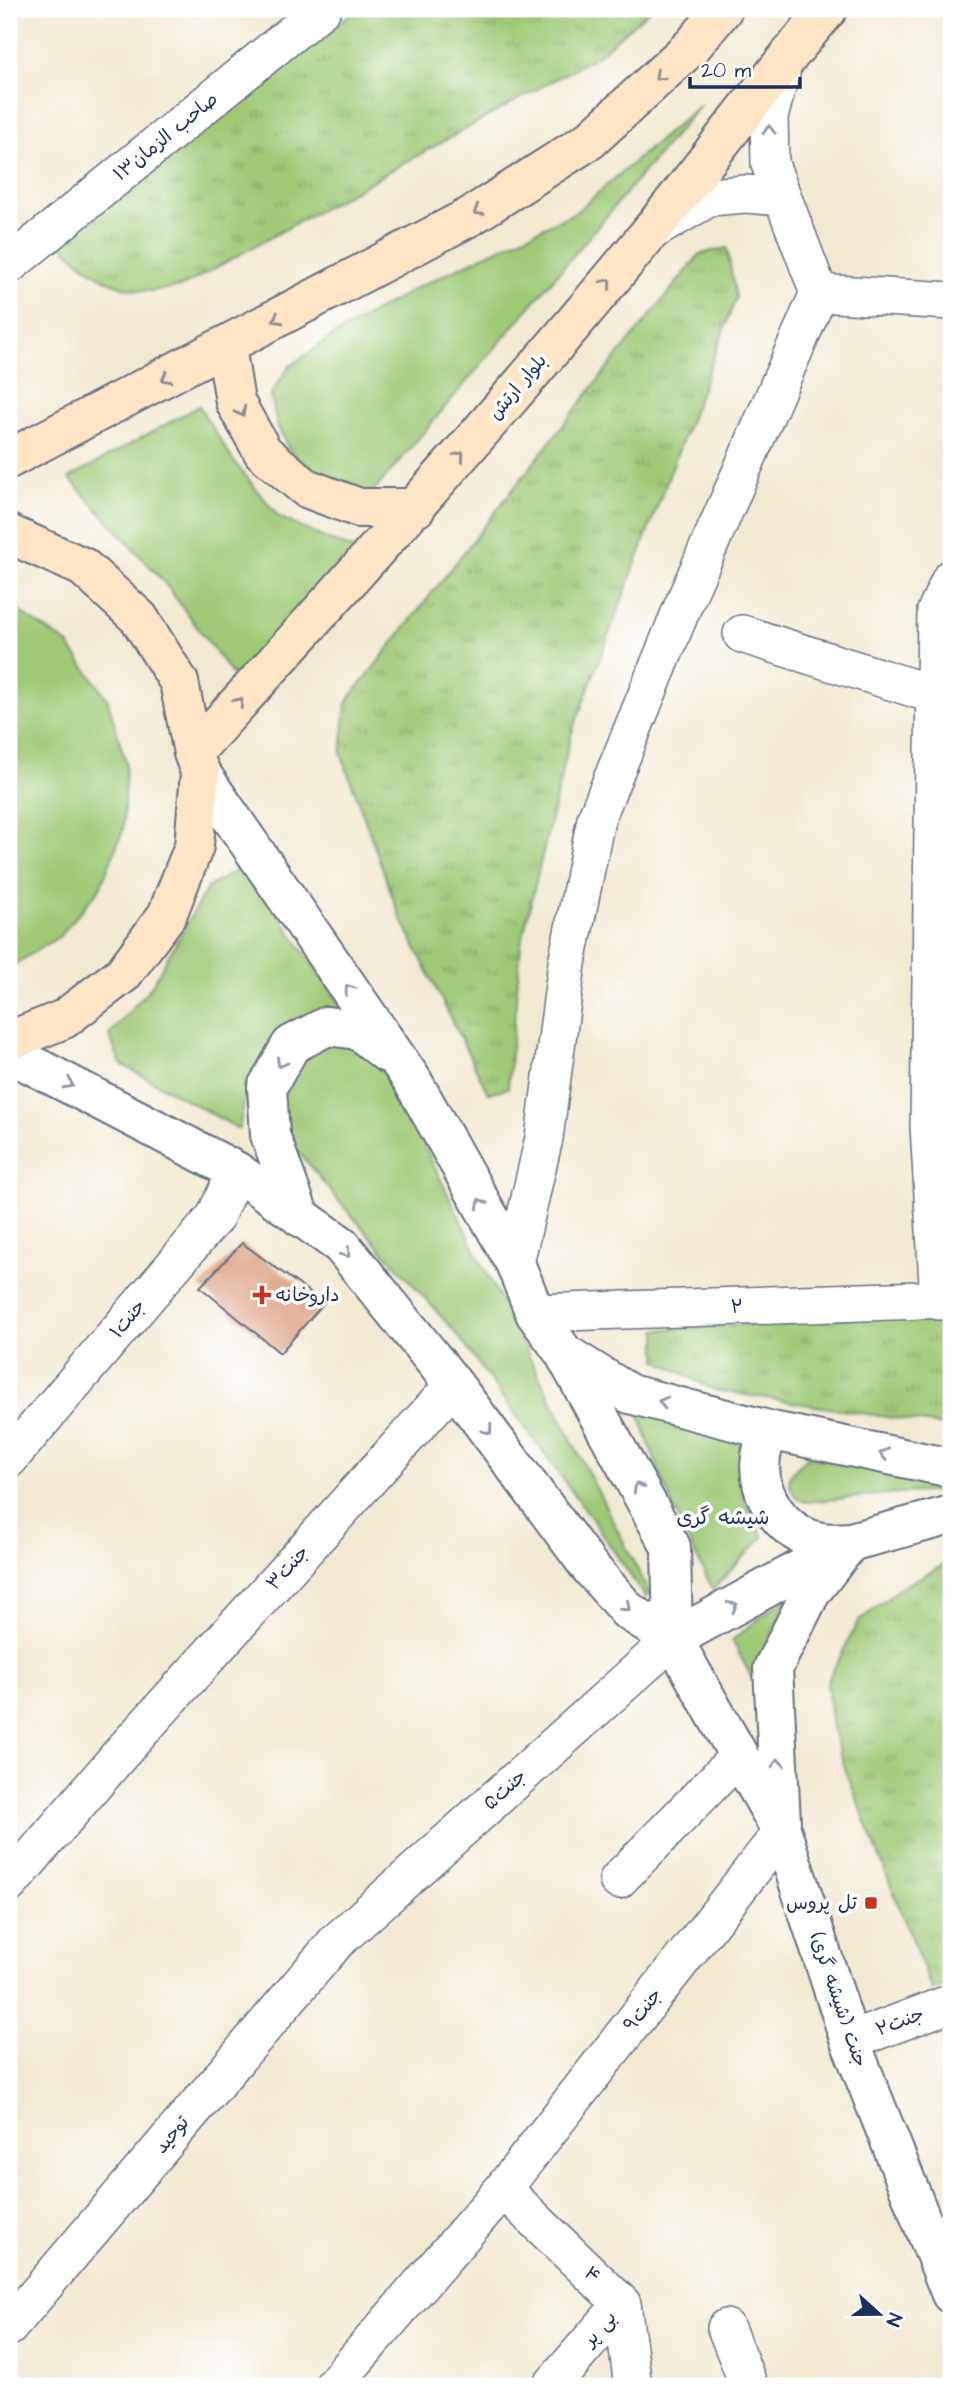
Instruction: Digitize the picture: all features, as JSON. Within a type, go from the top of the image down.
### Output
[{"type":"main road","points":[[9,459],[471,216],[590,140],[693,45],[723,9]]},
{"type":"main road","name":"بلوار ارتش","points":[[196,762],[650,231],[785,58],[828,9]]},
{"type":"main road","points":[[226,346],[235,402],[263,452],[306,488],[359,508],[415,508]]},
{"type":"main road","points":[[9,534],[83,568],[139,618],[179,682],[196,762],[194,846],[167,915],[123,974],[64,1019],[9,1041]]},
{"type":"street","name":"صاحب الزمان۱۳","points":[[9,265],[322,9]]},
{"type":"street","points":[[515,1263],[544,1138],[567,963],[596,819],[685,601],[819,293],[770,164],[769,117],[785,58]]},
{"type":"street","points":[[650,231],[710,197],[746,194],[782,197]]},
{"type":"street","points":[[819,293],[951,301]]},
{"type":"street","points":[[945,1300],[940,1124],[943,695],[936,611],[951,578]]},
{"type":"street","points":[[742,634],[943,695]]},
{"type":"street","points":[[196,762],[412,1080],[515,1263],[535,1313],[564,1353],[670,1547],[673,1639]]},
{"type":"street","points":[[300,1217],[270,1135],[267,1087],[291,1045],[327,1026],[358,1030],[385,1051],[412,1080]]},
{"type":"street","points":[[9,1053],[236,1171],[341,1245],[454,1385],[588,1565],[628,1611],[673,1639]]},
{"type":"street","name":"جنت۱","points":[[9,1460],[215,1217],[236,1171]]},
{"type":"street","name":"۲","points":[[535,1313],[945,1300]]},
{"type":"street","points":[[564,1353],[630,1394],[768,1430],[951,1468]]},
{"type":"street","name":"جنت۳","points":[[9,1884],[122,1752],[454,1385]]},
{"type":"street","points":[[768,1430],[760,1458],[762,1486],[774,1512],[795,1532],[822,1542],[850,1542]]},
{"type":"street","points":[[673,1639],[850,1542],[951,1515]]},
{"type":"street","points":[[782,1832],[773,1668],[811,1592],[850,1542]]},
{"type":"street","name":"جنت (شیشه گری)","points":[[673,1639],[782,1832],[850,2041],[947,2272]]},
{"type":"street","name":"جنت۵","points":[[336,1942],[673,1639]]},
{"type":"street","points":[[618,1880],[739,1756]]},
{"type":"street","name":"جنت۹","points":[[333,2386],[503,2189],[782,1832]]},
{"type":"street","name":"توحید","points":[[9,2328],[336,1942]]},
{"type":"street","name":"جنت۲","points":[[850,2041],[951,2003]]},
{"type":"street","name":"۴","points":[[503,2189],[622,2304]]},
{"type":"street","points":[[622,2304],[633,2386]]},
{"type":"street","name":"بی پر","points":[[551,2386],[622,2304]]},
{"type":"street","points":[[726,2328],[749,2386]]},
{"type":"green space","points":[[357,9],[651,9],[597,56],[181,287],[148,291],[134,290],[109,282],[77,260],[58,241]]},
{"type":"green space","points":[[701,104],[370,496],[340,490],[291,453],[277,425],[271,394],[289,367],[331,337],[416,288],[576,212]]},
{"type":"green space","points":[[727,248],[736,298],[571,735],[521,944],[508,1088],[488,1093],[398,912],[341,753],[346,703],[700,254]]},
{"type":"green space","points":[[199,406],[234,462],[279,517],[362,552],[240,685],[163,581],[69,478]]},
{"type":"green space","points":[[9,605],[67,643],[107,698],[126,763],[123,830],[100,888],[60,936],[9,968]]},
{"type":"green space","points":[[244,865],[345,1011],[283,1033],[248,1084],[239,1129],[121,1064],[109,1035],[151,987],[207,888]]},
{"type":"green space","points":[[327,1039],[357,1042],[396,1088],[650,1594],[645,1597],[590,1516],[455,1332],[337,1199],[280,1129],[280,1090],[299,1054]]},
{"type":"green space","points":[[951,1311],[951,1427],[714,1390],[657,1360],[657,1330]]},
{"type":"green space","points":[[638,1410],[750,1447],[744,1459],[741,1482],[747,1504],[763,1537],[713,1589],[671,1501]]},
{"type":"green space","points":[[808,1456],[951,1481],[951,1491],[806,1502],[796,1497],[790,1487],[789,1476]]},
{"type":"green space","points":[[951,1561],[951,1982],[932,1991],[846,1771],[832,1728],[827,1682],[858,1622],[900,1588]]},
{"type":"green space","points":[[790,1594],[766,1645],[754,1682],[732,1640]]},
{"type":"building","name":"داروخانه","points":[[242,1243],[324,1303],[280,1353],[200,1287]]},
{"type":"place","name":"داروخانه","points":[[262,1295]]},
{"type":"place","name":"تل پروس","points":[[871,1903]]},
{"type":"district","name":"شیشه گری","points":[[723,1517]]}]
